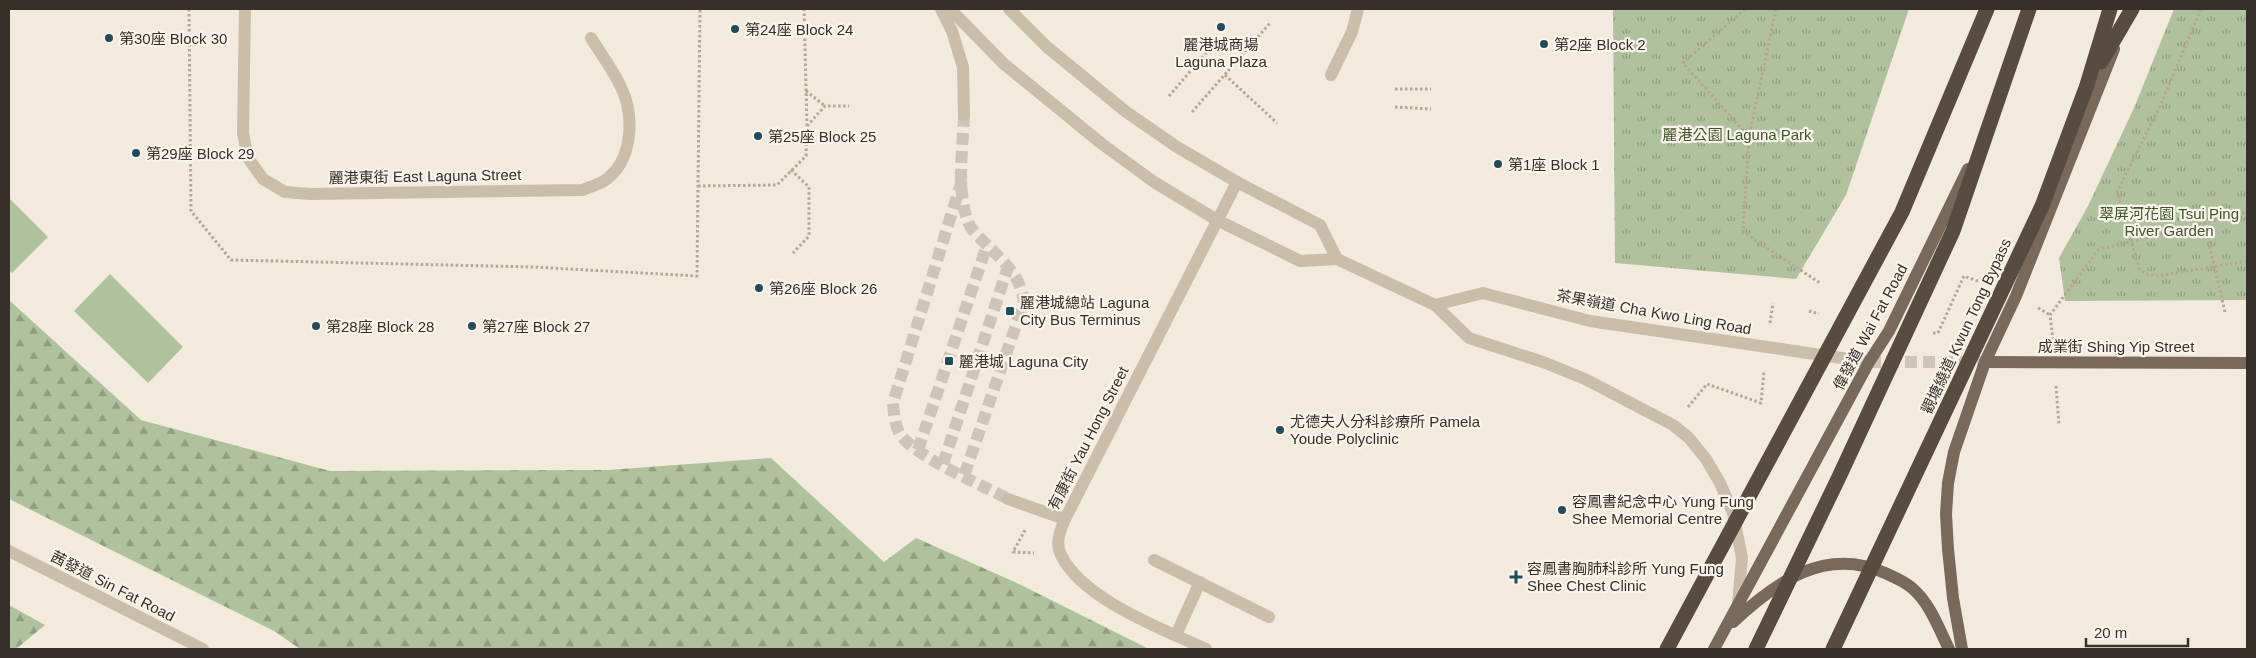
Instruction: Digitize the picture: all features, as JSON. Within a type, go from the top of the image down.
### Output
[{"type":"highway","points":[[1756,649],[1946,245],[2030,9]]},
{"type":"highway","name":"觀塘繞道 Kwun Tong Bypass","points":[[1833,649],[2042,206],[2088,85],[2110,9]]},
{"type":"highway","points":[[2088,85],[2131,9]]},
{"type":"highway","points":[[1667,649],[1902,212],[1988,12]]},
{"type":"main road","name":"偉發道 Wai Fat Road","points":[[1714,649],[1869,362],[1889,331],[1964,178],[2030,9]]},
{"type":"main road","points":[[1962,649],[1953,598],[1946,514],[1948,483],[1954,452],[1985,362],[2016,296],[2131,9]]},
{"type":"main road","name":"成業街 Shing Yip Street","points":[[1985,362],[2247,363]]},
{"type":"main road","points":[[1726,628],[1781,582],[1805,570],[1828,565],[1853,564],[1877,569],[1912,588],[1923,600],[1949,649]]},
{"type":"street","name":"麗港東街 East Laguna Street","points":[[244,9],[243,133],[248,158],[263,179],[285,192],[310,194],[583,190],[604,181],[621,162],[629,138],[629,111],[621,88],[591,38]]},
{"type":"street","points":[[941,9],[952,31],[963,67],[964,115]]},
{"type":"street","points":[[950,9],[1004,64],[1087,132],[1154,182],[1217,220],[1300,261],[1336,259],[1435,305],[1469,338],[1544,362],[1586,379],[1673,425],[1689,438],[1706,458],[1720,483],[1733,513],[1742,558],[1738,603]]},
{"type":"street","points":[[1009,9],[1047,47],[1125,111],[1177,146],[1237,182],[1320,225],[1336,259]]},
{"type":"street","points":[[1330,75],[1352,32],[1358,9]]},
{"type":"street","name":"有康街 Yau Hong Street","points":[[1206,649],[1126,611],[1102,597],[1076,577],[1061,554],[1058,537],[1064,519],[1237,182]]},
{"type":"street","name":"茶果嶺道 Cha Kwo Ling Road","points":[[1435,305],[1483,294],[1590,321],[1869,362]]},
{"type":"street","points":[[1008,499],[1064,519]]},
{"type":"street","name":"茜發道 Sin Fat Road","points":[[9,551],[203,649]]},
{"type":"street","points":[[1154,560],[1269,617]]},
{"type":"street","points":[[1176,635],[1200,582]]},
{"type":"path","points":[[698,186],[777,185],[806,156],[804,9]]},
{"type":"path","points":[[1745,9],[1683,63],[1749,138]]},
{"type":"path","points":[[1776,9],[1749,138],[1743,232],[1820,284]]},
{"type":"path","points":[[2201,9],[2164,98],[2117,192],[2139,268],[2146,274],[2158,276],[2247,261]]},
{"type":"path","points":[[1192,112],[1270,23]]},
{"type":"path","points":[[1169,96],[1212,46]]},
{"type":"path","points":[[1225,75],[1277,122]]},
{"type":"path","points":[[1395,89],[1431,89]]},
{"type":"path","points":[[806,91],[825,106],[849,106]]},
{"type":"path","points":[[807,126],[825,106]]},
{"type":"path","points":[[1395,107],[1431,109]]},
{"type":"path","points":[[791,170],[809,187],[809,236],[793,254]]},
{"type":"path","points":[[2050,315],[2098,250],[2247,212]]},
{"type":"path","points":[[2204,222],[2225,312]]},
{"type":"path","points":[[1673,425],[1707,384],[1761,403],[1773,303]]},
{"type":"green space","name":"麗港公園 Laguna Park","points":[[1613,9],[1909,9],[1846,195],[1796,279],[1615,263]]},
{"type":"green space","name":"翠屏河花園 Tsui Ping River Garden","points":[[2174,9],[2247,9],[2247,300],[2065,301],[2059,258],[2088,206],[2134,108]]},
{"type":"green space","points":[[9,198],[48,237],[12,273],[9,270]]},
{"type":"green space","points":[[110,274],[183,347],[148,383],[74,311]]},
{"type":"green space","points":[[9,300],[141,420],[330,471],[608,470],[771,458],[884,562],[916,538],[1019,584],[1149,649],[300,649],[274,631],[9,499]]},
{"type":"green space","points":[[9,605],[45,625],[16,649],[9,649]]},
{"type":"tunnel","points":[[964,115],[961,183],[964,209],[968,222],[975,233],[998,256],[1015,277],[1024,302],[964,476]]},
{"type":"tunnel","points":[[962,180],[893,403],[895,418],[897,427],[904,439],[925,456],[1008,499]]},
{"type":"tunnel","points":[[918,450],[987,245]]},
{"type":"tunnel","points":[[943,464],[1008,267]]},
{"type":"tunnel","points":[[1869,362],[1985,362]]},
{"type":"place","name":"麗港城商場 Laguna Plaza","points":[[1221,27]]},
{"type":"place","name":"第24座 Block 24","points":[[735,29]]},
{"type":"place","name":"第30座 Block 30","points":[[109,38]]},
{"type":"place","name":"第2座 Block 2","points":[[1544,44]]},
{"type":"place","name":"第25座 Block 25","points":[[758,136]]},
{"type":"place","name":"第29座 Block 29","points":[[136,153]]},
{"type":"place","name":"第1座 Block 1","points":[[1498,164]]},
{"type":"place","name":"第26座 Block 26","points":[[759,288]]},
{"type":"place","name":"麗港城總站 Laguna City Bus Terminus","points":[[1010,311]]},
{"type":"place","name":"第28座 Block 28","points":[[316,326]]},
{"type":"place","name":"第27座 Block 27","points":[[472,326]]},
{"type":"place","name":"麗港城 Laguna City","points":[[949,361]]},
{"type":"place","name":"尤德夫人分科診療所 Pamela Youde Polyclinic","points":[[1280,430]]},
{"type":"place","name":"容鳳書紀念中心 Yung Fung Shee Memorial Centre","points":[[1562,510]]},
{"type":"place","name":"容鳳書胸肺科診所 Yung Fung Shee Chest Clinic","points":[[1516,577]]}]
